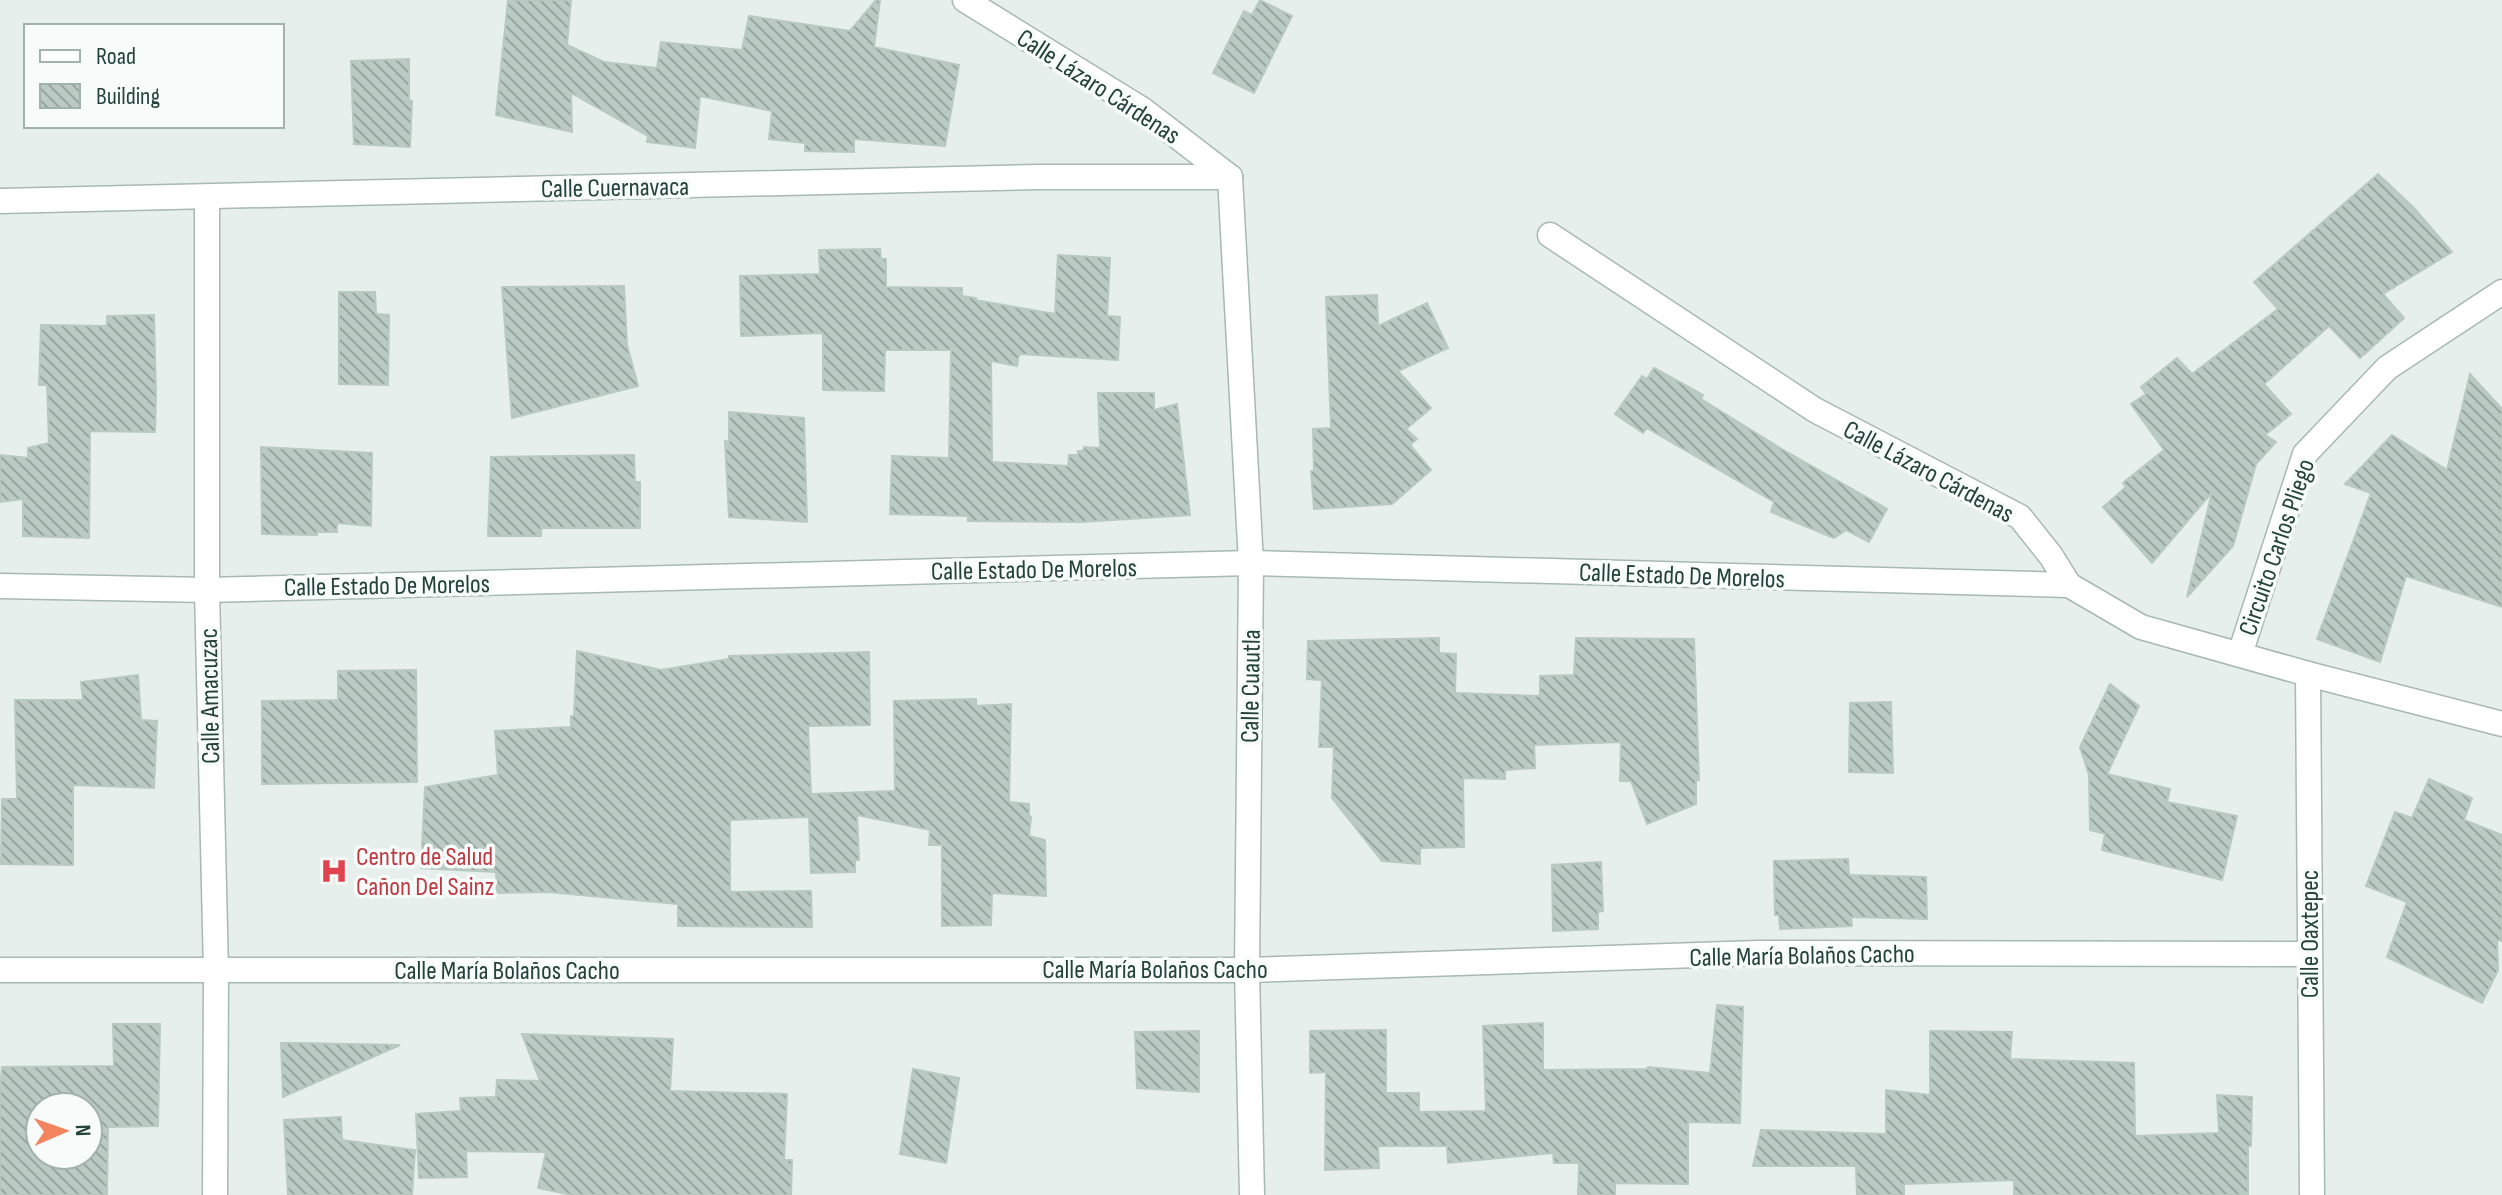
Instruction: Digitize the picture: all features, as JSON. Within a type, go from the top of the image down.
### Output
[{"type":"street","name":"Calle Lázaro Cárdenas","points":[[965,0],[1143,110],[1230,177]]},
{"type":"street","name":"Calle Cuernavaca","points":[[0,201],[1038,177],[1230,177]]},
{"type":"street","name":"Calle Cuautla","points":[[1230,177],[1251,563],[1247,970],[1252,1195]]},
{"type":"street","name":"Calle Amacuzac","points":[[207,198],[207,590],[216,972],[215,1195]]},
{"type":"street","name":"Calle Lázaro Cárdenas","points":[[1550,235],[1815,410],[2020,517],[2069,585],[2141,627],[2308,674],[2501,722]]},
{"type":"street","name":"Circuito Carlos Pliego","points":[[2240,654],[2305,454],[2387,368],[2502,292]]},
{"type":"street","name":"Calle Estado De Morelos","points":[[0,586],[207,590],[1251,563],[2069,585]]},
{"type":"street","name":"Calle Oaxtepec","points":[[2308,674],[2312,1195]]},
{"type":"street","name":"Calle María Bolaños Cacho","points":[[0,970],[1247,970],[1758,953],[2309,954]]},
{"type":"building","points":[[508,0],[571,0],[567,45],[604,62],[657,68],[661,42],[742,50],[749,16],[850,31],[876,0],[880,0],[874,47],[959,65],[945,146],[854,139],[854,152],[805,151],[805,143],[769,139],[772,111],[700,96],[695,148],[647,142],[648,136],[571,93],[572,132],[496,115]]},
{"type":"building","points":[[1260,0],[1292,16],[1254,93],[1213,73],[1244,11],[1252,15]]},
{"type":"building","points":[[409,59],[409,100],[412,101],[410,147],[354,144],[351,61]]},
{"type":"building","points":[[2378,174],[2414,208],[2452,252],[2383,294],[2404,318],[2360,358],[2329,326],[2264,384],[2291,414],[2265,435],[2276,442],[2256,464],[2233,546],[2187,597],[2212,492],[2152,563],[2103,507],[2126,487],[2123,483],[2164,450],[2131,404],[2146,394],[2141,387],[2177,358],[2192,374],[2278,309],[2254,282]]},
{"type":"building","points":[[880,249],[881,259],[886,259],[886,287],[962,288],[962,296],[975,300],[1055,314],[1058,255],[1110,258],[1107,316],[1120,317],[1118,360],[1019,354],[1017,366],[991,361],[992,462],[1068,466],[1069,455],[1078,455],[1084,447],[1100,448],[1098,393],[1154,393],[1154,410],[1177,404],[1190,515],[1081,522],[968,521],[968,516],[890,514],[892,456],[949,458],[951,350],[885,350],[884,391],[823,390],[823,333],[741,336],[740,276],[820,274],[819,250]]},
{"type":"building","points":[[624,286],[627,345],[638,386],[512,418],[502,287]]},
{"type":"building","points":[[339,292],[375,292],[376,314],[389,315],[388,385],[339,384]]},
{"type":"building","points":[[1377,295],[1378,326],[1427,303],[1448,348],[1398,371],[1431,408],[1406,429],[1417,439],[1410,445],[1431,470],[1392,504],[1314,509],[1311,471],[1314,471],[1313,429],[1331,428],[1326,297]]},
{"type":"building","points":[[154,315],[155,432],[90,431],[89,538],[23,536],[23,499],[0,502],[0,455],[28,458],[28,448],[49,443],[47,385],[39,385],[41,325],[107,326],[107,316]]},
{"type":"building","points":[[1654,368],[1703,395],[1701,399],[1780,448],[1887,509],[1869,542],[1846,530],[1834,538],[1771,512],[1774,502],[1647,428],[1643,433],[1615,414],[1642,376],[1647,379]]},
{"type":"building","points":[[2470,374],[2502,409],[2502,607],[2406,576],[2380,662],[2317,639],[2371,493],[2345,484],[2392,435],[2447,470]]},
{"type":"building","points":[[729,412],[804,418],[807,522],[729,517],[725,441],[729,442]]},
{"type":"building","points":[[261,447],[372,453],[371,526],[337,523],[337,532],[317,532],[317,535],[262,534]]},
{"type":"building","points":[[634,455],[635,482],[640,482],[640,528],[541,528],[541,536],[488,536],[491,457]]},
{"type":"building","points":[[1439,638],[1439,653],[1456,654],[1455,693],[1540,696],[1540,676],[1574,675],[1576,638],[1694,639],[1699,780],[1696,780],[1696,804],[1647,824],[1631,781],[1620,781],[1621,742],[1534,745],[1535,768],[1505,770],[1505,779],[1463,778],[1464,847],[1420,848],[1420,864],[1382,861],[1332,798],[1334,747],[1319,747],[1322,680],[1307,679],[1308,641]]},
{"type":"building","points":[[577,651],[661,670],[729,659],[729,656],[869,652],[870,725],[808,726],[811,794],[895,791],[894,701],[976,699],[976,706],[1011,704],[1009,802],[1029,804],[1029,836],[1045,840],[1046,896],[992,893],[991,925],[942,926],[942,845],[929,845],[930,830],[857,815],[859,860],[855,860],[855,872],[811,873],[809,817],[730,820],[730,892],[811,891],[812,927],[678,926],[678,904],[548,892],[497,893],[496,872],[421,868],[425,787],[498,775],[495,731],[571,727]]},
{"type":"building","points":[[416,670],[417,782],[262,784],[262,701],[338,700],[338,671]]},
{"type":"building","points":[[138,675],[141,720],[157,721],[154,788],[73,785],[73,865],[1,864],[2,799],[17,799],[15,700],[83,700],[81,682]]},
{"type":"building","points":[[2110,684],[2139,706],[2107,774],[2170,789],[2167,802],[2237,816],[2222,880],[2102,850],[2105,834],[2090,830],[2089,775],[2080,747]]},
{"type":"building","points":[[1891,702],[1893,773],[1849,772],[1850,703]]},
{"type":"building","points":[[2429,779],[2472,798],[2464,820],[2502,835],[2502,941],[2497,940],[2498,970],[2482,1003],[2387,957],[2407,902],[2366,886],[2395,812],[2412,818]]},
{"type":"building","points":[[1848,859],[1849,875],[1926,877],[1927,919],[1851,917],[1852,926],[1780,929],[1779,915],[1775,915],[1774,861]]},
{"type":"building","points":[[1601,862],[1603,911],[1598,912],[1598,929],[1553,931],[1552,865]]},
{"type":"building","points":[[1717,1005],[1743,1007],[1740,1123],[1688,1122],[1688,1184],[1615,1183],[1615,1195],[1578,1195],[1579,1163],[1554,1163],[1553,1153],[1448,1163],[1447,1146],[1378,1146],[1379,1168],[1325,1170],[1326,1072],[1310,1073],[1310,1031],[1386,1030],[1386,1093],[1419,1093],[1419,1112],[1486,1111],[1483,1026],[1543,1023],[1543,1070],[1648,1067],[1710,1073]]},
{"type":"building","points":[[113,1024],[160,1024],[158,1126],[108,1127],[107,1195],[0,1195],[2,1067],[114,1066]]},
{"type":"building","points":[[1199,1031],[1199,1092],[1137,1088],[1135,1032]]},
{"type":"building","points":[[1930,1031],[2012,1032],[2010,1059],[2134,1063],[2135,1136],[2219,1133],[2217,1095],[2252,1097],[2248,1195],[2014,1195],[2014,1180],[1904,1184],[1904,1195],[1857,1195],[1856,1166],[1753,1166],[1761,1130],[1886,1134],[1886,1090],[1930,1095]]},
{"type":"building","points":[[522,1034],[673,1039],[670,1091],[787,1094],[784,1160],[792,1160],[791,1195],[572,1195],[538,1188],[546,1152],[466,1151],[467,1177],[419,1178],[416,1114],[461,1111],[460,1098],[496,1097],[497,1080],[540,1081]]},
{"type":"building","points":[[281,1043],[298,1043],[400,1045],[283,1097]]},
{"type":"building","points":[[913,1069],[959,1078],[946,1163],[900,1154]]},
{"type":"building","points":[[341,1117],[342,1140],[415,1150],[412,1195],[288,1195],[284,1120]]},
{"type":"place","name":"Centro de Salud Cañon Del Sainz","points":[[334,871]]}]
